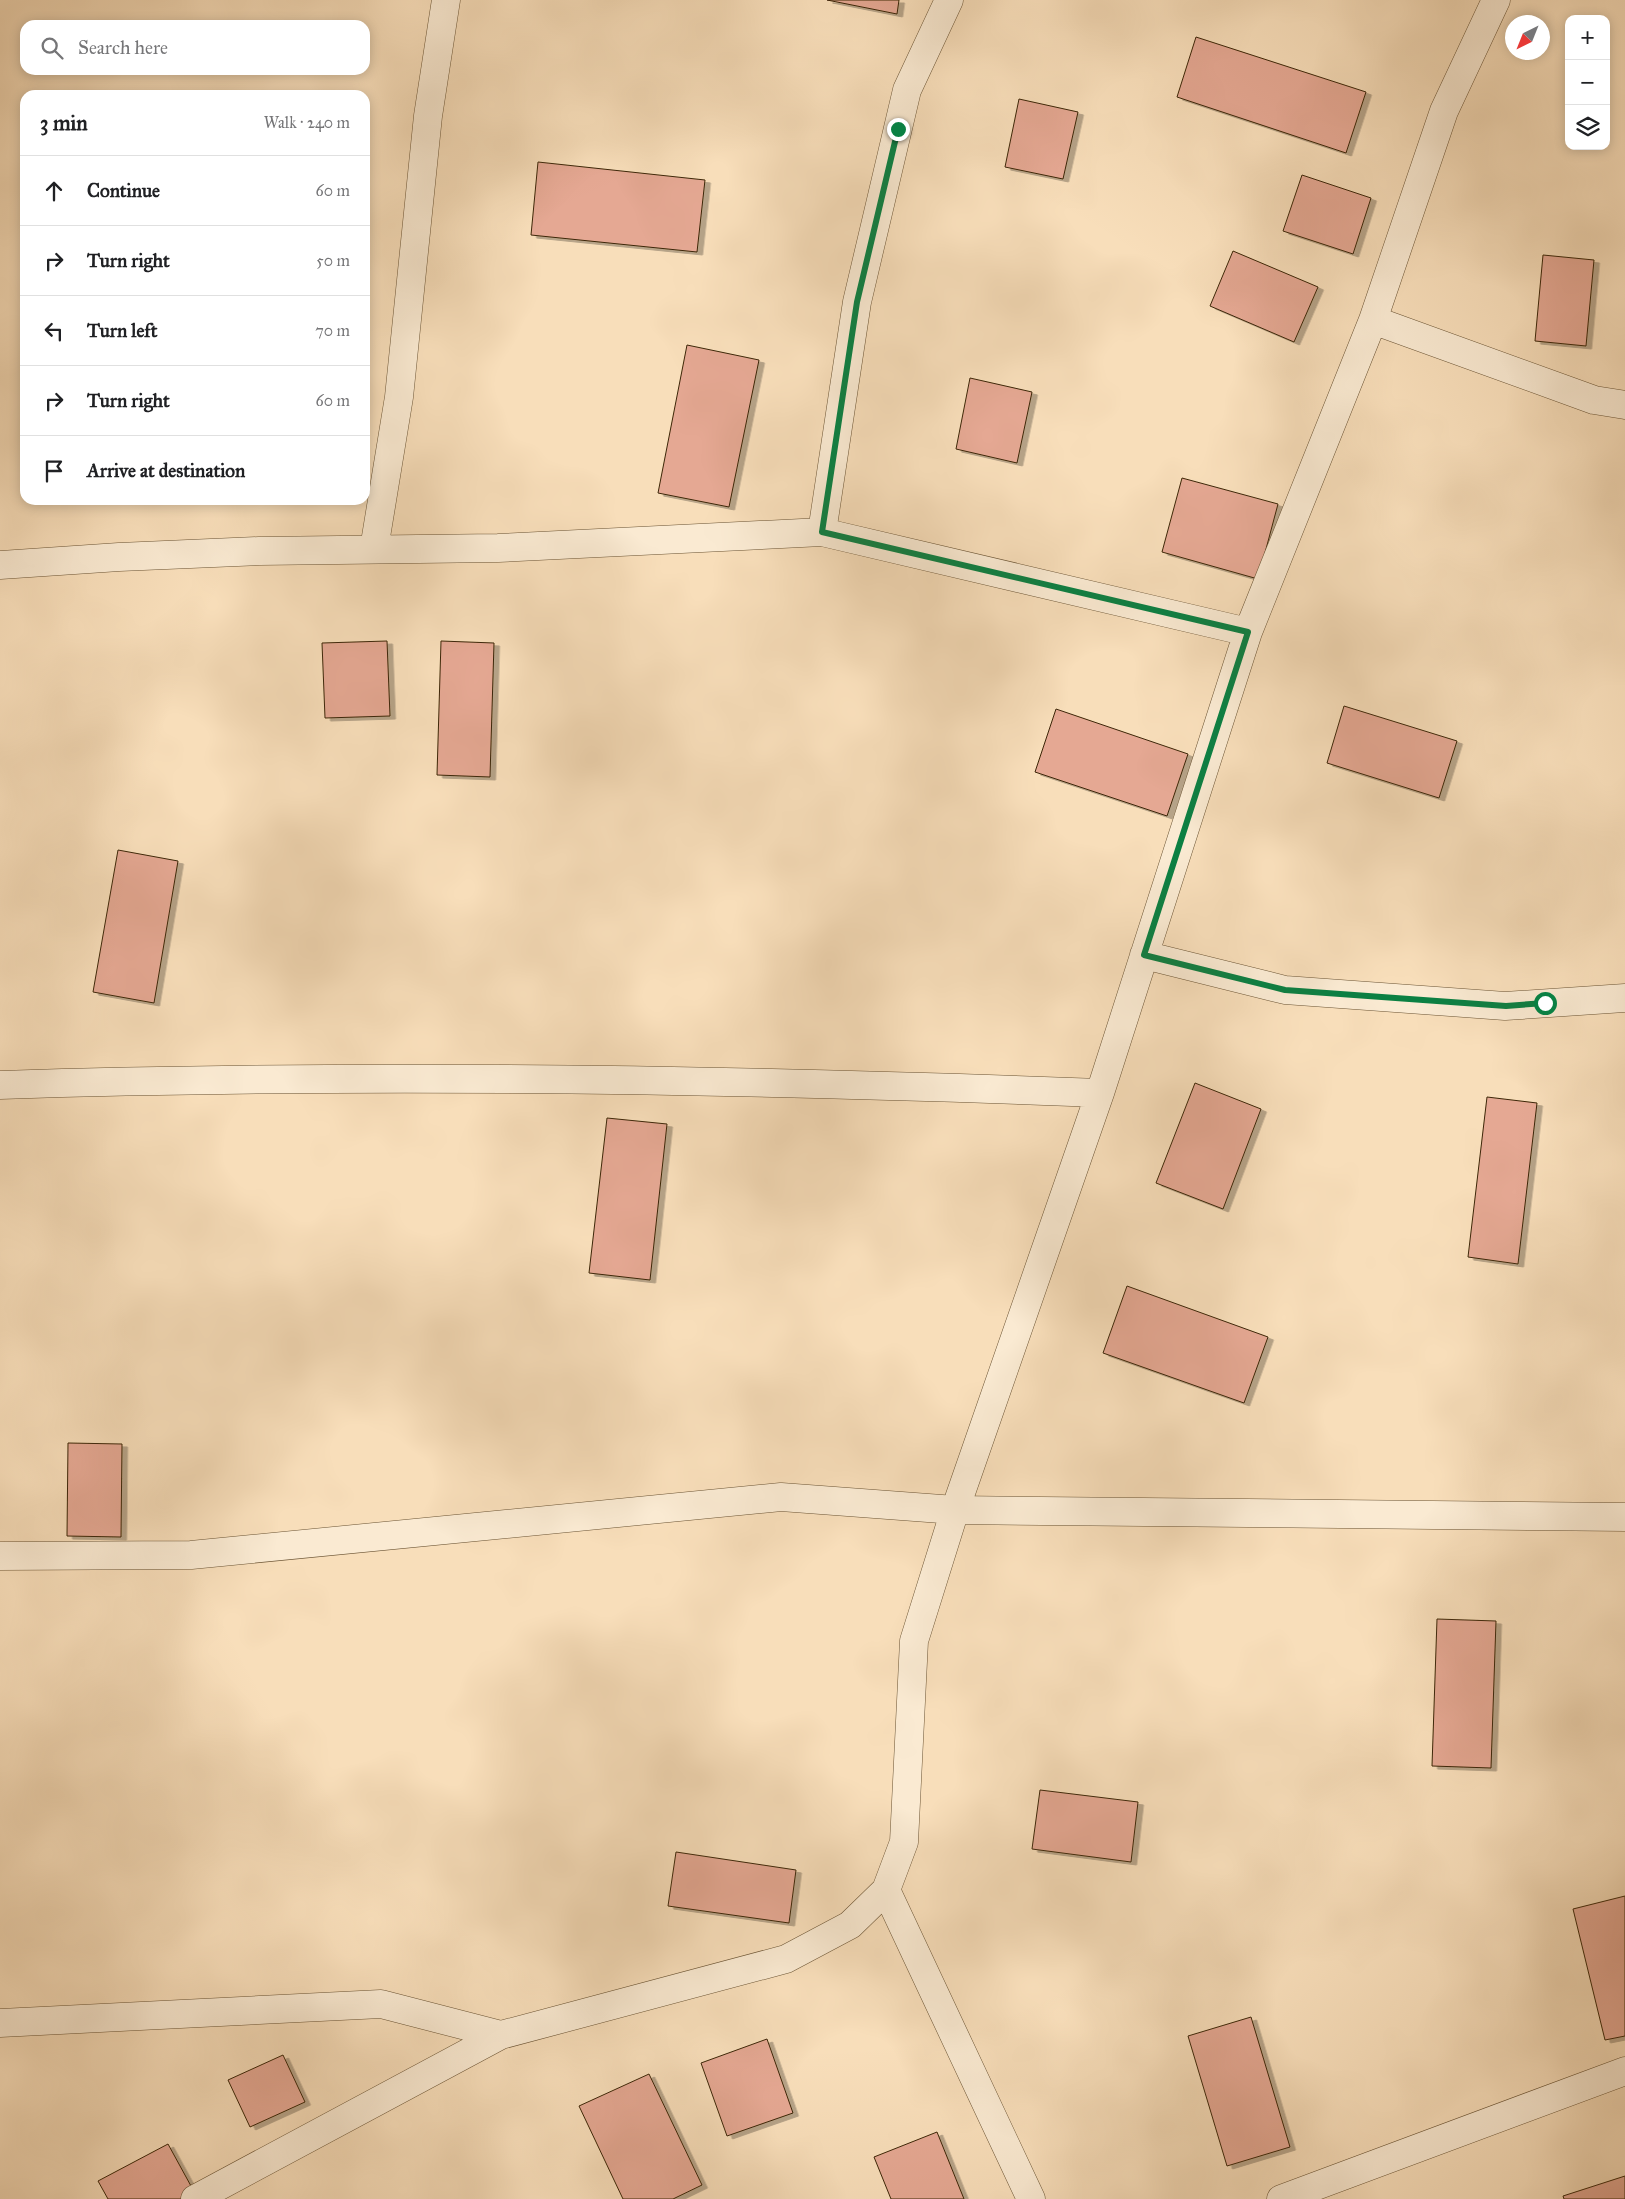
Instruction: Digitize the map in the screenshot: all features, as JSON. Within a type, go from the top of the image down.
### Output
[{"type":"street","points":[[374,549],[399,397],[428,116],[446,0]]},
{"type":"street","points":[[822,532],[857,302],[905,100],[949,0]]},
{"type":"street","points":[[195,2199],[501,2035],[786,1959],[850,1925],[886,1890],[904,1842],[914,1641],[955,1510],[1100,1093],[1248,632],[1373,320],[1444,111],[1496,0]]},
{"type":"street","points":[[1373,320],[1594,400],[1625,405]]},
{"type":"street","points":[[0,565],[119,557],[374,549],[498,548],[822,532],[1248,632]]},
{"type":"street","points":[[1144,955],[1285,990],[1506,1006],[1625,998]]},
{"type":"street","points":[[0,1085],[136,1081],[453,1078],[884,1084],[1100,1093]]},
{"type":"street","points":[[0,1556],[191,1556],[781,1497],[955,1510],[1625,1517]]},
{"type":"street","points":[[886,1890],[1032,2199]]},
{"type":"street","points":[[0,2024],[381,2004],[501,2035]]},
{"type":"street","points":[[1281,2199],[1625,2071]]},
{"type":"building","points":[[827,0],[899,0],[897,14]]},
{"type":"building","points":[[1196,37],[1366,92],[1346,153],[1177,97]]},
{"type":"building","points":[[1019,99],[1078,112],[1063,179],[1005,167]]},
{"type":"building","points":[[538,162],[705,180],[697,252],[531,235]]},
{"type":"building","points":[[1302,175],[1371,198],[1353,254],[1283,231]]},
{"type":"building","points":[[1233,251],[1318,287],[1294,342],[1210,306]]},
{"type":"building","points":[[1543,255],[1594,260],[1586,346],[1535,341]]},
{"type":"building","points":[[687,345],[759,360],[729,507],[658,493]]},
{"type":"building","points":[[970,378],[1032,392],[1017,463],[956,449]]},
{"type":"building","points":[[1182,478],[1278,504],[1258,579],[1162,552]]},
{"type":"building","points":[[387,641],[390,716],[325,718],[322,643]]},
{"type":"building","points":[[441,641],[494,643],[490,777],[437,775]]},
{"type":"building","points":[[1344,706],[1457,741],[1439,798],[1327,763]]},
{"type":"building","points":[[1056,709],[1188,754],[1167,816],[1035,772]]},
{"type":"building","points":[[118,850],[178,861],[154,1003],[93,992]]},
{"type":"building","points":[[1195,1083],[1261,1109],[1223,1209],[1156,1183]]},
{"type":"building","points":[[1487,1097],[1537,1103],[1518,1264],[1468,1257]]},
{"type":"building","points":[[607,1118],[667,1124],[650,1280],[589,1273]]},
{"type":"building","points":[[1127,1286],[1268,1337],[1244,1403],[1103,1353]]},
{"type":"building","points":[[68,1443],[122,1444],[121,1537],[67,1536]]},
{"type":"building","points":[[1437,1619],[1496,1621],[1491,1768],[1432,1766]]},
{"type":"building","points":[[1040,1790],[1138,1802],[1131,1862],[1032,1849]]},
{"type":"building","points":[[676,1852],[796,1870],[789,1923],[668,1906]]},
{"type":"building","points":[[1625,1896],[1625,2036],[1605,2040],[1573,1909]]},
{"type":"building","points":[[1251,2017],[1290,2147],[1227,2166],[1188,2036]]},
{"type":"building","points":[[767,2039],[793,2113],[727,2136],[701,2063]]},
{"type":"building","points":[[283,2055],[305,2102],[250,2127],[228,2080]]},
{"type":"building","points":[[649,2074],[702,2185],[673,2199],[623,2199],[579,2106]]},
{"type":"building","points":[[937,2132],[964,2199],[891,2199],[874,2157]]},
{"type":"building","points":[[168,2144],[197,2197],[193,2199],[108,2199],[98,2181]]},
{"type":"building","points":[[1625,2176],[1625,2199],[1564,2199],[1563,2196]]},
{"type":"route","points":[[898,129],[857,302],[822,532],[963,563],[1248,632],[1144,955],[1285,990],[1506,1006],[1545,1003]]}]
